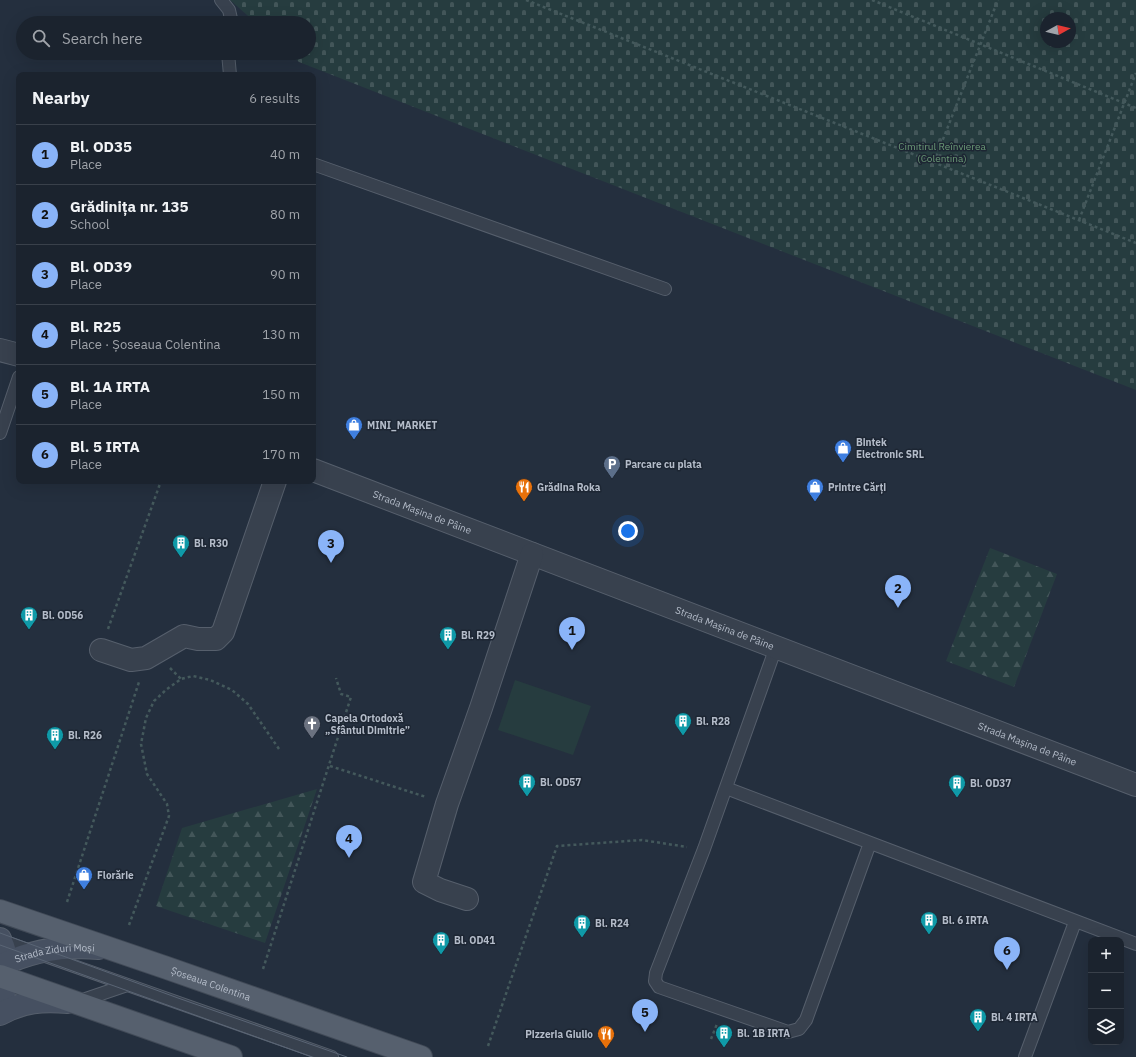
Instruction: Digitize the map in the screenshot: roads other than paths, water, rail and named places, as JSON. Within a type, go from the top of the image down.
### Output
[{"type":"main road","name":"Șoseaua Colentina","points":[[0,911],[421,1057]]},
{"type":"main road","points":[[0,939],[4,946],[4,995],[0,1005]]},
{"type":"main road","name":"Strada Ziduri Moși","points":[[4,971],[36,952],[55,948],[78,946],[112,949]]},
{"type":"main road","points":[[4,971],[76,1002],[231,1057]]},
{"type":"main road","points":[[0,1014],[23,1004],[35,1001],[76,1002]]},
{"type":"street","points":[[0,350],[16,354]]},
{"type":"street","name":"Strada Mașina de Pâine","points":[[316,471],[1136,785]]},
{"type":"street","points":[[101,650],[131,660],[146,658],[184,636],[198,639],[216,639],[223,632],[274,484]]},
{"type":"street","points":[[467,899],[440,890],[424,882],[446,804],[481,708],[532,554]]},
{"type":"lane","points":[[221,0],[229,10],[230,16]]},
{"type":"lane","points":[[229,60],[230,72]]},
{"type":"lane","points":[[316,165],[665,289]]},
{"type":"lane","points":[[0,433],[16,386]]},
{"type":"lane","points":[[776,647],[704,849],[656,973],[655,981],[659,987],[788,1032],[799,1029],[806,1020],[870,843]]},
{"type":"lane","points":[[726,788],[1136,944]]},
{"type":"lane","points":[[1025,1057],[1075,922]]},
{"type":"lane","points":[[0,939],[332,1057]]},
{"type":"lane","points":[[76,1002],[127,985]]},
{"type":"tram line","points":[[0,933],[178,998],[347,1057]]},
{"type":"tram line","points":[[0,945],[312,1057]]},
{"type":"place","name":"MINI_MARKET","points":[[354,440]]},
{"type":"place","name":"Bintek Electronic SRL","points":[[843,463]]},
{"type":"place","name":"Parcare cu plata","points":[[612,479]]},
{"type":"place","name":"Grădina Roka","points":[[524,502]]},
{"type":"place","name":"Printre Cărți","points":[[815,502]]},
{"type":"place","name":"Bl. R30","points":[[181,558]]},
{"type":"place","name":"Bl. OD39","points":[[331,563]]},
{"type":"place","name":"Grădinița nr. 135","points":[[898,608]]},
{"type":"place","name":"Bl. OD56","points":[[29,630]]},
{"type":"place","name":"Bl. R29","points":[[448,650]]},
{"type":"place","name":"Bl. OD35","points":[[572,650]]},
{"type":"place","name":"Bl. R28","points":[[683,736]]},
{"type":"place","name":"Capela Ortodoxă „Sfântul Dimitrie”","points":[[312,739]]},
{"type":"place","name":"Bl. R26","points":[[55,750]]},
{"type":"place","name":"Bl. OD57","points":[[527,797]]},
{"type":"place","name":"Bl. OD37","points":[[957,798]]},
{"type":"place","name":"Bl. R25","points":[[349,858]]},
{"type":"place","name":"Florărie","points":[[84,890]]},
{"type":"place","name":"Bl. 6 IRTA","points":[[929,935]]},
{"type":"place","name":"Bl. R24","points":[[582,938]]},
{"type":"place","name":"Bl. OD41","points":[[441,955]]},
{"type":"place","name":"Bl. 5 IRTA","points":[[1007,970]]},
{"type":"place","name":"Bl. 1A IRTA","points":[[645,1032]]},
{"type":"place","name":"Bl. 4 IRTA","points":[[978,1032]]},
{"type":"place","name":"Bl. 1B IRTA","points":[[724,1048]]},
{"type":"place","name":"Pizzeria Giulio","points":[[606,1049]]},
{"type":"park label","name":"Cimitirul Reînvierea (Colentina)","points":[[942,152]]}]
